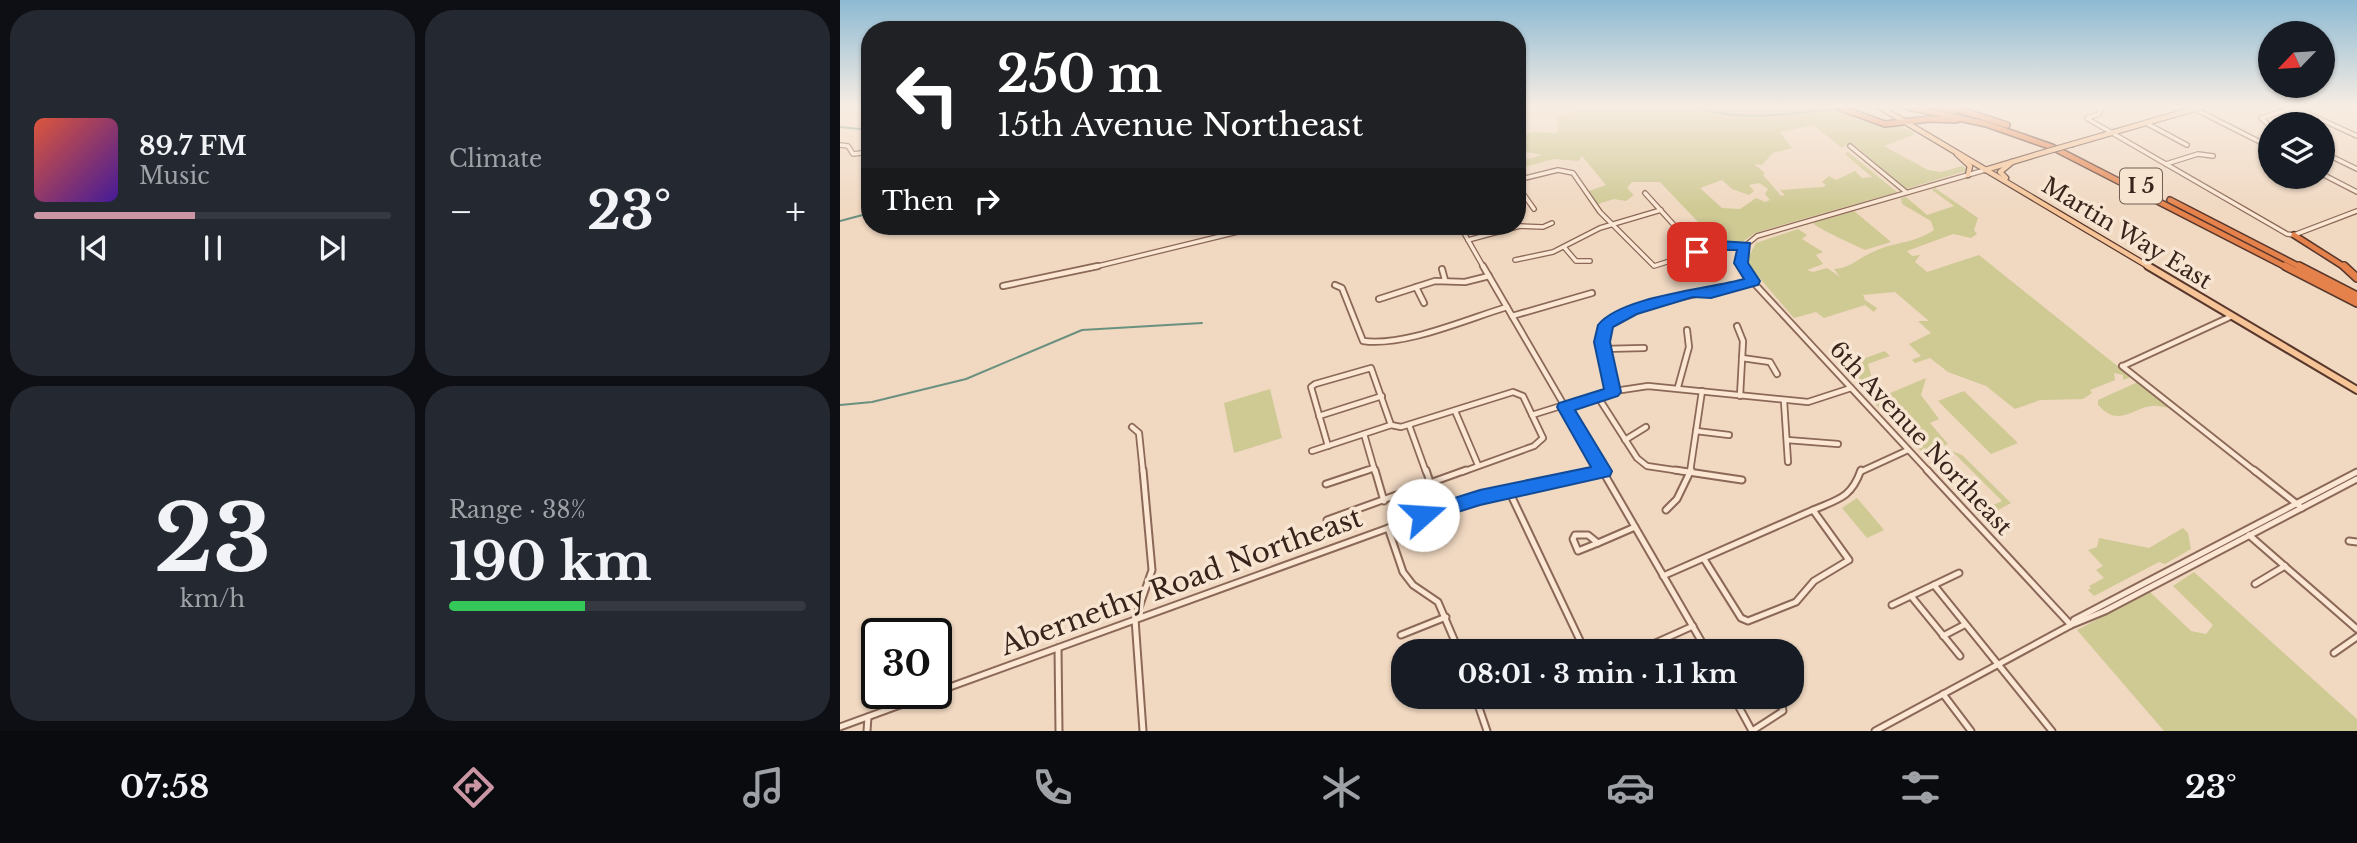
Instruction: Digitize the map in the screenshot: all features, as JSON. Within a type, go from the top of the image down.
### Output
[{"type":"highway","points":[[2031,141],[2052,147]]},
{"type":"highway","name":"I 5","points":[[2035,141],[2052,147],[2357,304]]},
{"type":"highway","name":"I 5","points":[[2043,141],[2108,169],[2357,296]]},
{"type":"highway","points":[[2294,235],[2342,264],[2357,278]]},
{"type":"main road","name":"Martin Way East","points":[[1937,141],[2357,390]]},
{"type":"main road","points":[[1985,170],[2083,141]]},
{"type":"main road","points":[[1956,153],[1971,168],[1968,175]]},
{"type":"main road","points":[[2012,162],[2000,173],[2042,203]]},
{"type":"street","points":[[2126,141],[2294,235],[2357,211]]},
{"type":"street","points":[[2180,141],[2187,145]]},
{"type":"street","points":[[840,145],[846,145],[853,154],[861,153]]},
{"type":"street","points":[[1850,146],[1906,193]]},
{"type":"street","points":[[2165,164],[2198,154],[2213,156]]},
{"type":"street","points":[[2335,158],[2357,169]]},
{"type":"street","points":[[1526,179],[1558,170],[1573,173],[1610,224],[1654,266],[1718,246],[1745,246],[1766,233],[1985,170]]},
{"type":"street","points":[[2335,181],[2357,192]]},
{"type":"street","points":[[1645,192],[1683,235]]},
{"type":"street","points":[[1526,196],[1534,209]]},
{"type":"street","points":[[1516,260],[1564,247],[1610,224],[1661,210]]},
{"type":"street","points":[[1526,226],[1543,227],[1552,223]]},
{"type":"street","points":[[1003,286],[1065,274],[1225,235]]},
{"type":"street","points":[[1465,235],[1700,639]]},
{"type":"street","points":[[1468,240],[1487,235]]},
{"type":"street","name":"6th Avenue Northeast","points":[[1745,246],[1741,263],[1752,281],[2071,625]]},
{"type":"street","points":[[1564,247],[1576,261],[1590,261]]},
{"type":"street","points":[[1442,270],[1445,280]]},
{"type":"street","points":[[1378,299],[1416,286],[1445,280],[1465,282],[1489,276]]},
{"type":"street","points":[[1612,392],[1603,349],[1604,329],[1616,318],[1692,292],[1711,294],[1752,281]]},
{"type":"street","points":[[1335,285],[1342,288],[1363,341],[1369,344],[1390,341],[1507,307]]},
{"type":"street","points":[[1416,286],[1424,303]]},
{"type":"street","points":[[1512,316],[1592,293]]},
{"type":"street","points":[[2232,316],[2198,334],[2122,366],[2302,508]]},
{"type":"street","points":[[1737,326],[1743,341],[1740,396]]},
{"type":"street","points":[[1678,387],[1689,347],[1687,330]]},
{"type":"street","points":[[1603,349],[1644,348]]},
{"type":"street","points":[[1742,358],[1770,362],[1777,374]]},
{"type":"street","points":[[1328,446],[1312,386],[1365,368],[1373,370],[1391,425]]},
{"type":"street","points":[[1532,415],[1612,392],[1648,386],[1808,402],[1851,388]]},
{"type":"street","points":[[1666,510],[1679,499],[1690,473],[1702,391]]},
{"type":"street","points":[[1312,451],[1391,425],[1409,425],[1517,392],[1543,438],[1541,442],[1328,520]]},
{"type":"street","points":[[1319,416],[1382,396]]},
{"type":"street","points":[[1598,397],[1625,440],[1647,466],[1742,480]]},
{"type":"street","points":[[1784,401],[1788,462]]},
{"type":"street","points":[[1455,411],[1478,465]]},
{"type":"street","points":[[1409,425],[1430,482]]},
{"type":"street","points":[[1132,427],[1139,433],[1152,570],[1135,619],[1143,731]]},
{"type":"street","points":[[1625,440],[1646,427]]},
{"type":"street","points":[[1696,430],[1729,435]]},
{"type":"street","points":[[1364,434],[1384,501]]},
{"type":"street","points":[[1787,440],[1838,444]]},
{"type":"street","points":[[1663,576],[1846,496],[1854,489],[1861,471],[1908,450]]},
{"type":"street","points":[[1326,484],[1374,467]]},
{"type":"street","name":"Abernethy Road Northeast","points":[[952,686],[1459,503],[1603,471]]},
{"type":"street","points":[[1875,731],[1998,666],[2071,625],[2078,618],[2357,472]]},
{"type":"street","points":[[2071,625],[2078,625],[2357,479]]},
{"type":"street","points":[[1509,491],[1579,639]]},
{"type":"street","points":[[1704,559],[1741,618],[1755,621],[1796,602],[1814,581],[1849,560],[1813,510]]},
{"type":"street","points":[[1598,543],[1635,527]]},
{"type":"street","points":[[1388,528],[1408,580],[1438,602],[1454,639]]},
{"type":"street","points":[[2249,536],[2357,629]]},
{"type":"street","points":[[2348,541],[2357,542]]},
{"type":"street","points":[[2255,584],[2285,566]]},
{"type":"street","points":[[1892,604],[1959,573]]},
{"type":"street","points":[[1934,585],[2052,731]]},
{"type":"street","points":[[1911,596],[1960,656]]},
{"type":"street","points":[[1401,635],[1446,617]]},
{"type":"street","points":[[1943,636],[1964,625]]},
{"type":"street","points":[[1664,639],[1693,626]]},
{"type":"street","points":[[2334,653],[2357,637]]},
{"type":"street","points":[[1058,648],[1059,731]]},
{"type":"street","points":[[1943,694],[1970,731]]},
{"type":"street","name":"Abernethy Road Northeast","points":[[840,727],[889,709]]},
{"type":"street","points":[[1479,709],[1487,731]]},
{"type":"street","points":[[1740,709],[1752,731],[1783,709]]},
{"type":"street","points":[[867,731],[868,717]]},
{"type":"shaded area","points":[[1526,141],[1787,141],[1792,148],[1773,153],[1762,165],[1754,164],[1765,173],[1763,175],[1781,196],[1785,195],[1780,190],[1823,187],[1826,185],[1822,182],[1829,176],[1836,180],[1855,171],[1862,178],[1872,177],[1845,154],[1848,152],[1897,192],[1755,233],[1738,245],[1720,245],[1660,182],[1632,182],[1627,188],[1634,195],[1626,201],[1614,199],[1595,205],[1586,192],[1606,185],[1582,156],[1578,161],[1554,159],[1526,167],[1526,159],[1542,155],[1526,152]],"holes":[[[1722,180],[1732,189],[1749,195],[1754,191],[1749,185],[1759,183],[1768,189],[1765,194],[1770,200],[1765,202],[1756,198],[1740,209],[1722,208],[1700,188]]]},
{"type":"shaded area","points":[[1833,141],[1897,141],[1884,146],[1928,170],[1941,172],[1962,166],[1969,170],[1906,189],[1858,148],[1848,144],[1842,148]]},
{"type":"shaded area","points":[[1935,188],[1978,218],[1974,230],[1977,234],[1971,238],[1953,234],[1907,251],[1912,256],[1920,255],[1915,262],[1927,272],[1979,255],[2131,377],[2123,380],[2123,375],[2114,373],[2115,380],[2090,390],[2092,393],[2083,399],[2040,400],[2015,409],[1986,386],[1948,372],[1930,358],[1915,363],[1912,360],[1921,356],[1909,344],[1931,333],[1918,321],[1929,321],[1895,292],[1863,295],[1865,300],[1877,308],[1874,312],[1865,305],[1824,318],[1816,312],[1794,318],[1750,267],[1748,258],[1756,243],[1798,229],[1807,235],[1802,239],[1823,252],[1816,255],[1823,264],[1807,270],[1813,272],[1827,268],[1840,277],[1834,269],[1845,267],[1875,251],[1919,238],[1934,230],[1931,221],[1902,204],[1901,198],[1906,197],[1927,215],[1954,206],[1932,190]]},
{"type":"shaded area","points":[[1854,211],[1891,242],[1865,250],[1813,223]]},
{"type":"shaded area","points":[[1885,351],[1890,356],[1868,364],[1873,382],[1864,392],[1849,377],[1864,366],[1860,360]]},
{"type":"shaded area","points":[[1926,378],[1921,395],[1939,419],[1930,423],[1948,444],[1923,453],[1872,400],[1884,390],[1888,394]]},
{"type":"shaded area","points":[[2138,382],[2169,407],[2145,407],[2119,416],[2106,412],[2098,405],[2098,400]]},
{"type":"shaded area","points":[[1270,389],[1282,438],[1234,453],[1224,403]]},
{"type":"shaded area","points":[[1964,391],[2018,443],[1991,454],[1938,401]]},
{"type":"shaded area","points":[[1952,451],[1962,455],[2011,503],[1982,519],[1976,513],[2002,501]]},
{"type":"shaded area","points":[[1857,498],[1884,530],[1867,538],[1842,508]]},
{"type":"shaded area","points":[[2183,528],[2188,533],[2191,549],[2165,564],[2159,562],[2094,596],[2088,590],[2091,588],[2089,586],[2104,578],[2096,570],[2103,566],[2088,550],[2097,547],[2099,538],[2149,548]]},
{"type":"shaded area","points":[[2194,572],[2357,719],[2357,731],[2164,731],[2077,630],[2150,592],[2191,631],[2206,634],[2213,625],[2173,586]]},
{"type":"waterway","points":[[840,221],[861,215]]},
{"type":"waterway","points":[[840,405],[872,402],[966,379],[1082,330],[1202,323]]},
{"type":"route","points":[[1423,515],[1480,497],[1603,471],[1565,407],[1612,392],[1602,342],[1606,325],[1631,311],[1692,292],[1711,294],[1752,281],[1741,263],[1740,257],[1745,246],[1731,244],[1697,252]]}]
